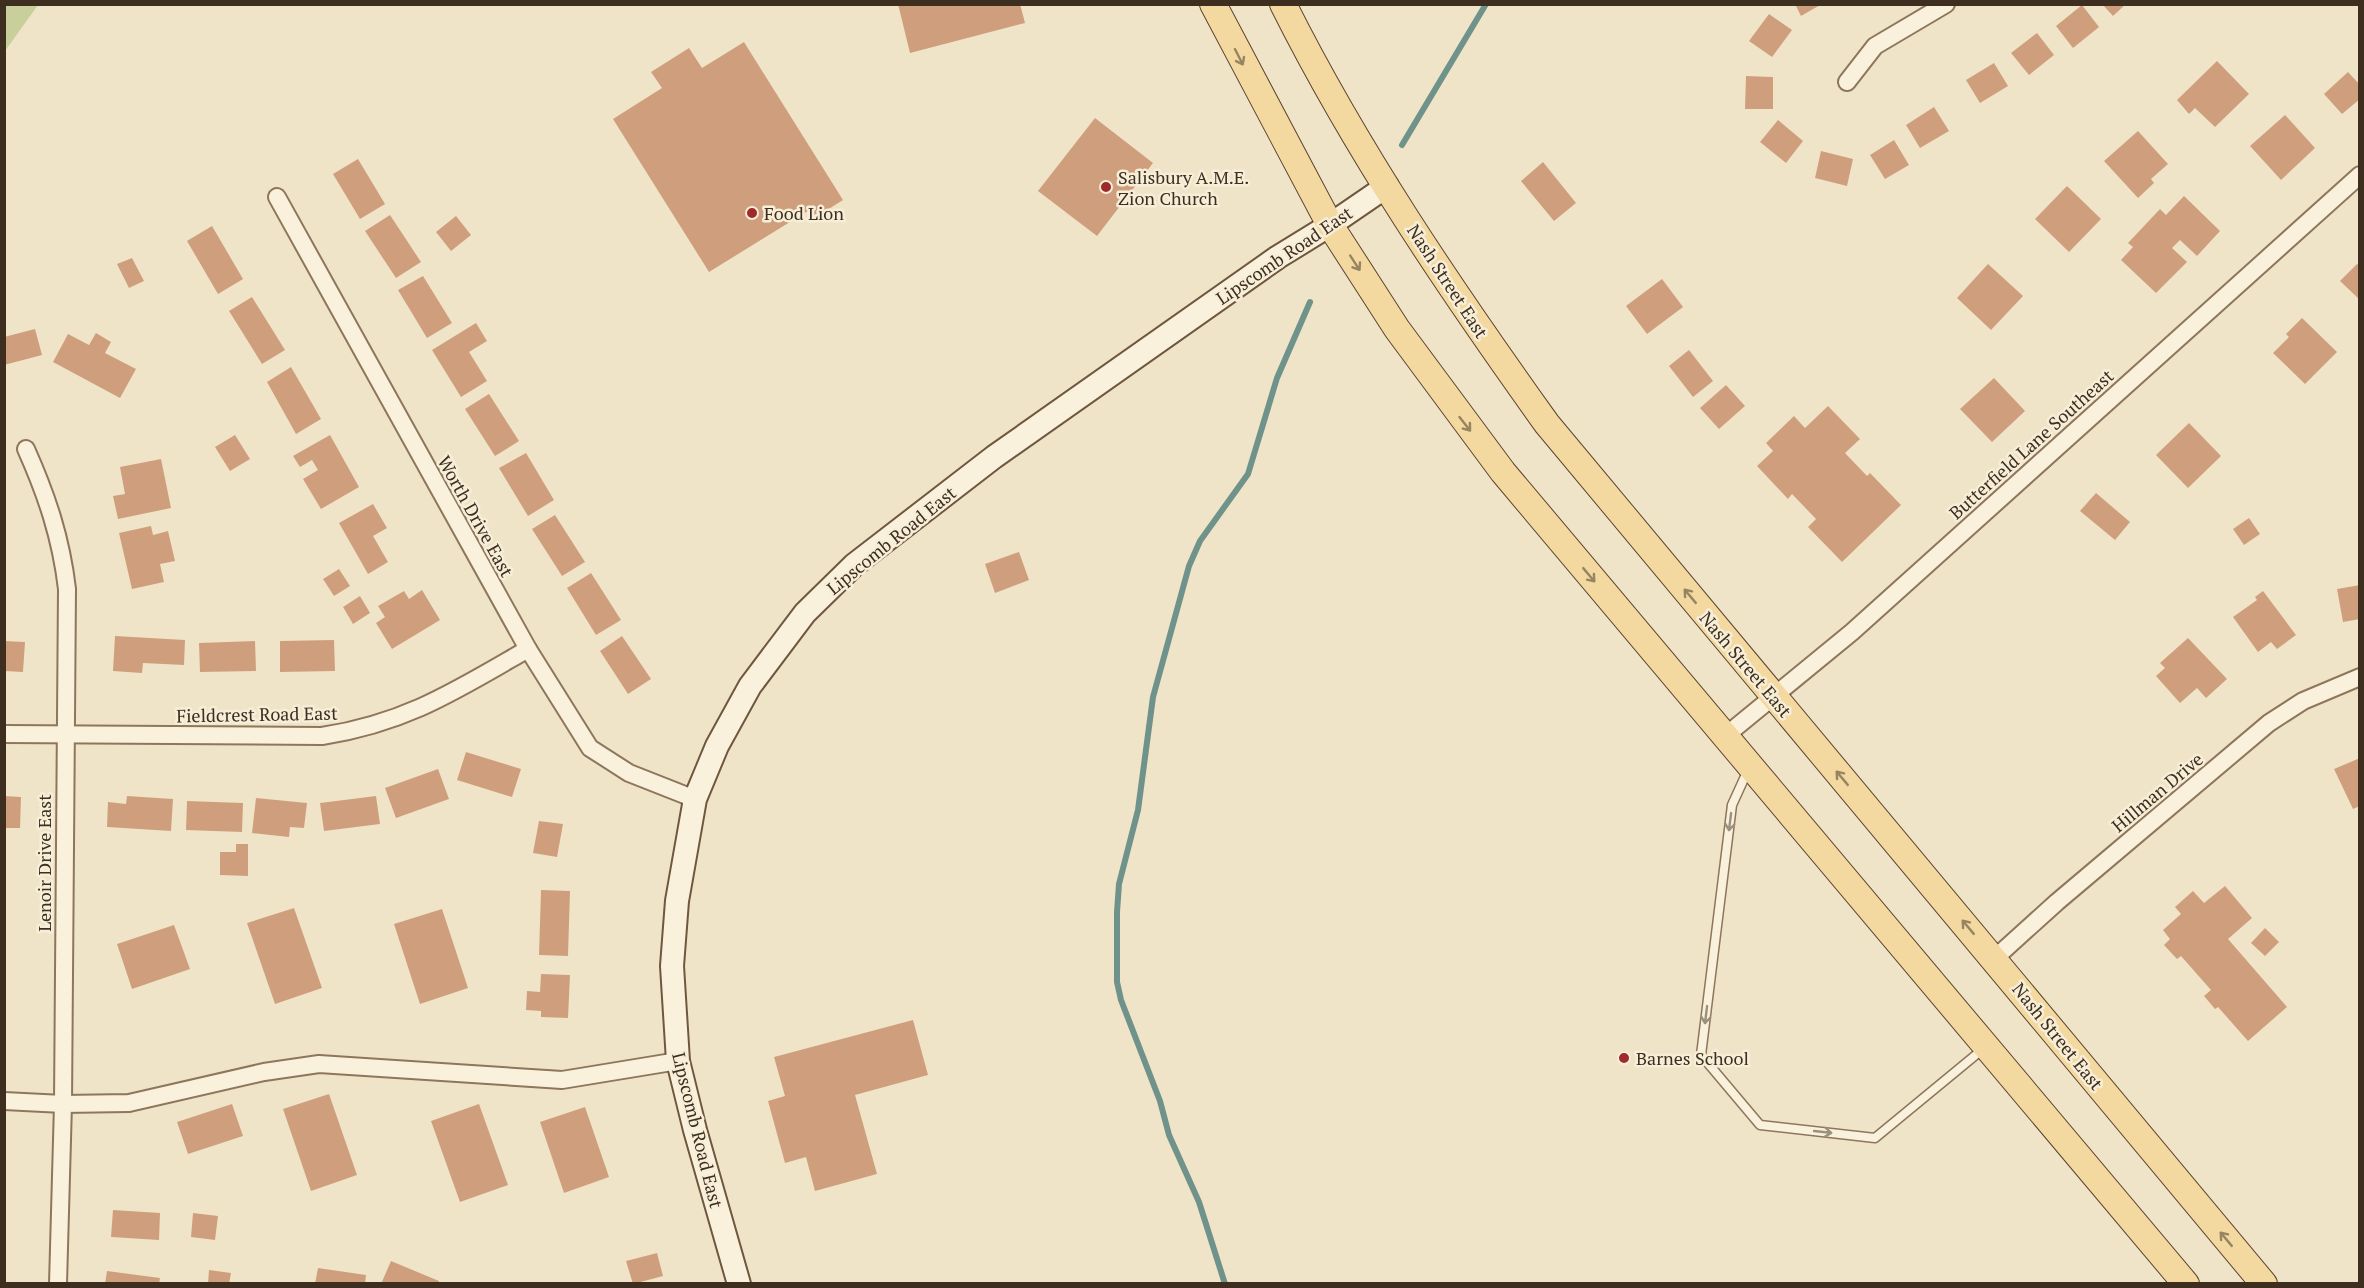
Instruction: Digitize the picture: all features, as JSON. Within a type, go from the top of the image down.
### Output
[{"type":"main road","points":[[1213,4],[1330,225],[1396,329],[1464,423],[1724,737],[2186,1284]]},
{"type":"main road","name":"Nash Street East","points":[[1283,4],[1340,109],[1454,294],[1547,424],[2264,1284]]},
{"type":"street","points":[[1847,82],[1875,46],[1946,4]]},
{"type":"street","name":"Butterfield Lane Southeast","points":[[1724,737],[1861,624],[2360,175]]},
{"type":"street","name":"Lipscomb Road East","points":[[739,1284],[695,1130],[678,1061],[672,966],[677,901],[695,799],[717,746],[750,686],[805,613],[854,565],[994,457],[1269,263],[1387,186]]},
{"type":"street","name":"Worth Drive East","points":[[277,197],[528,649],[590,748],[629,773],[695,799]]},
{"type":"street","name":"Lenoir Drive East","points":[[26,449],[55,521],[63,553],[67,589],[64,734],[63,1104],[58,1284]]},
{"type":"street","name":"Fieldcrest Road East","points":[[4,734],[322,736],[356,730],[404,716],[439,700],[528,649]]},
{"type":"street","name":"Hillman Drive","points":[[1995,959],[2057,902],[2269,723],[2303,701],[2360,677]]},
{"type":"street","points":[[4,1101],[63,1104],[129,1103],[264,1072],[319,1064],[562,1080],[678,1061]]},
{"type":"lane","points":[[1750,767],[1732,806],[1701,1055],[1760,1125],[1875,1138],[1985,1048]]},
{"type":"green space","points":[[4,5],[38,5],[5,51]]},
{"type":"building","points":[[898,4],[1020,4],[1025,23],[910,53]]},
{"type":"building","points":[[1795,4],[1822,4],[1801,16]]},
{"type":"building","points":[[2102,4],[2126,4],[2113,16]]},
{"type":"building","points":[[2082,5],[2099,27],[2073,48],[2056,26]]},
{"type":"building","points":[[1769,14],[1792,30],[1772,57],[1749,41]]},
{"type":"building","points":[[2037,33],[2054,55],[2029,75],[2011,53]]},
{"type":"building","points":[[744,42],[843,200],[816,217],[811,209],[709,272],[613,119],[662,88],[651,72],[689,48],[702,68]]},
{"type":"building","points":[[2217,61],[2249,94],[2215,127],[2195,108],[2189,114],[2177,100]]},
{"type":"building","points":[[1994,63],[2008,86],[1980,103],[1966,80]]},
{"type":"building","points":[[2348,72],[2360,85],[2360,99],[2342,114],[2324,94]]},
{"type":"building","points":[[1746,76],[1773,77],[1773,109],[1745,109]]},
{"type":"building","points":[[1934,107],[1949,131],[1920,148],[1906,125]]},
{"type":"building","points":[[2285,115],[2315,148],[2281,180],[2250,146]]},
{"type":"building","points":[[1095,118],[1153,163],[1097,236],[1038,191]]},
{"type":"building","points":[[1778,120],[1803,141],[1786,163],[1760,142]]},
{"type":"building","points":[[2138,131],[2168,164],[2151,179],[2154,183],[2138,198],[2104,161]]},
{"type":"building","points":[[1894,140],[1909,165],[1885,179],[1870,155]]},
{"type":"building","points":[[1821,151],[1853,159],[1847,186],[1815,178]]},
{"type":"building","points":[[358,159],[385,204],[360,219],[333,174]]},
{"type":"building","points":[[1543,162],[1576,203],[1554,221],[1521,181]]},
{"type":"building","points":[[2067,186],[2101,219],[2069,252],[2035,219]]},
{"type":"building","points":[[2184,196],[2220,231],[2197,256],[2180,240],[2172,248],[2187,262],[2156,293],[2121,260],[2133,247],[2128,243],[2160,209],[2166,215]]},
{"type":"building","points":[[390,215],[421,262],[396,278],[365,231]]},
{"type":"building","points":[[456,216],[471,235],[451,251],[436,232]]},
{"type":"building","points":[[212,226],[243,279],[218,294],[187,241]]},
{"type":"building","points":[[132,258],[144,281],[129,288],[117,264]]},
{"type":"building","points":[[1988,264],[2023,296],[1991,330],[1957,298]]},
{"type":"building","points":[[2357,264],[2360,266],[2360,300],[2340,281]]},
{"type":"building","points":[[423,276],[452,323],[427,338],[398,290]]},
{"type":"building","points":[[1662,279],[1683,307],[1647,334],[1626,306]]},
{"type":"building","points":[[252,297],[285,350],[262,364],[229,311]]},
{"type":"building","points":[[2302,318],[2337,352],[2305,384],[2273,353],[2289,337],[2286,334]]},
{"type":"building","points":[[476,323],[487,341],[469,352],[487,381],[461,397],[432,350]]},
{"type":"building","points":[[35,329],[42,355],[4,365],[4,337]]},
{"type":"building","points":[[96,333],[111,342],[105,353],[136,369],[120,398],[53,362],[68,334],[89,345]]},
{"type":"building","points":[[1689,350],[1713,381],[1693,397],[1669,366]]},
{"type":"building","points":[[291,367],[321,419],[296,434],[267,382]]},
{"type":"building","points":[[1994,378],[2025,411],[1992,442],[1960,409]]},
{"type":"building","points":[[1726,385],[1745,406],[1719,429],[1700,408]]},
{"type":"building","points":[[489,394],[519,441],[495,456],[465,409]]},
{"type":"building","points":[[1828,406],[1860,439],[1845,453],[1867,476],[1870,473],[1901,505],[1842,562],[1808,527],[1816,519],[1792,494],[1788,499],[1757,466],[1773,451],[1766,443],[1794,416],[1805,428]]},
{"type":"building","points":[[2189,423],[2221,456],[2188,488],[2156,455]]},
{"type":"building","points":[[235,435],[250,459],[230,471],[215,447]]},
{"type":"building","points":[[330,435],[359,487],[321,509],[303,479],[318,470],[312,460],[300,467],[293,456]]},
{"type":"building","points":[[526,453],[554,500],[528,516],[499,468]]},
{"type":"building","points":[[161,459],[171,508],[118,519],[113,496],[125,494],[120,467]]},
{"type":"building","points":[[2096,493],[2130,522],[2115,540],[2080,511]]},
{"type":"building","points":[[373,504],[387,528],[373,536],[388,562],[368,574],[339,523]]},
{"type":"building","points":[[555,515],[585,562],[562,576],[532,529]]},
{"type":"building","points":[[2249,518],[2260,534],[2244,545],[2233,529]]},
{"type":"building","points":[[151,526],[153,535],[168,531],[175,561],[160,564],[164,582],[132,589],[119,533]]},
{"type":"building","points":[[1019,552],[1029,580],[995,593],[985,564]]},
{"type":"building","points":[[339,569],[350,586],[334,596],[323,579]]},
{"type":"building","points":[[591,573],[621,620],[596,635],[567,588]]},
{"type":"building","points":[[2360,585],[2360,619],[2343,622],[2337,589]]},
{"type":"building","points":[[422,590],[440,620],[392,649],[376,623],[385,617],[378,606],[404,591],[409,599]]},
{"type":"building","points":[[2263,591],[2296,635],[2277,649],[2271,642],[2258,652],[2233,617],[2257,600],[2255,597]]},
{"type":"building","points":[[360,596],[370,613],[353,624],[343,607]]},
{"type":"building","points":[[115,636],[185,640],[184,665],[143,663],[142,673],[113,671]]},
{"type":"building","points":[[622,636],[651,679],[628,694],[600,651]]},
{"type":"building","points":[[2188,638],[2227,679],[2206,698],[2197,688],[2180,703],[2156,676],[2165,668],[2160,663]]},
{"type":"building","points":[[334,640],[335,671],[280,672],[280,641]]},
{"type":"building","points":[[4,641],[25,642],[23,672],[4,671]]},
{"type":"building","points":[[255,641],[256,671],[200,672],[199,643]]},
{"type":"building","points":[[466,752],[521,769],[512,797],[457,780]]},
{"type":"building","points":[[2360,758],[2360,806],[2353,809],[2334,769]]},
{"type":"building","points":[[438,769],[449,799],[396,818],[385,788]]},
{"type":"building","points":[[4,796],[21,797],[20,828],[4,828]]},
{"type":"building","points":[[127,796],[173,799],[171,831],[107,827],[108,802],[126,804]]},
{"type":"building","points":[[376,796],[380,824],[324,831],[320,803]]},
{"type":"building","points":[[256,798],[307,803],[304,828],[290,827],[289,837],[252,833]]},
{"type":"building","points":[[187,801],[243,803],[242,832],[186,830]]},
{"type":"building","points":[[539,821],[563,824],[557,857],[533,853]]},
{"type":"building","points":[[236,844],[248,844],[248,876],[220,875],[220,852],[236,852]]},
{"type":"building","points":[[2225,886],[2252,918],[2228,939],[2287,1007],[2248,1041],[2218,1007],[2215,1009],[2204,996],[2211,990],[2181,956],[2177,959],[2164,945],[2170,939],[2163,930],[2181,914],[2175,907],[2193,891],[2204,903]]},
{"type":"building","points":[[541,890],[570,891],[568,956],[539,955]]},
{"type":"building","points":[[294,908],[322,988],[275,1004],[247,923]]},
{"type":"building","points":[[442,909],[468,988],[420,1004],[394,924]]},
{"type":"building","points":[[174,925],[190,969],[132,989],[117,944]]},
{"type":"building","points":[[2265,928],[2279,942],[2265,956],[2251,943]]},
{"type":"building","points":[[541,974],[570,975],[568,1018],[541,1017],[541,1011],[526,1010],[527,991],[540,992]]},
{"type":"building","points":[[913,1020],[928,1075],[855,1095],[877,1174],[815,1191],[806,1157],[785,1163],[768,1101],[785,1096],[774,1057]]},
{"type":"building","points":[[329,1094],[357,1175],[311,1191],[283,1109]]},
{"type":"building","points":[[232,1104],[243,1136],[188,1154],[177,1122]]},
{"type":"building","points":[[479,1104],[508,1185],[460,1202],[431,1121]]},
{"type":"building","points":[[585,1107],[609,1177],[564,1193],[540,1122]]},
{"type":"building","points":[[113,1210],[160,1213],[159,1240],[111,1237]]},
{"type":"building","points":[[193,1213],[218,1216],[215,1240],[191,1237]]},
{"type":"building","points":[[657,1253],[663,1276],[633,1284],[626,1261]]},
{"type":"building","points":[[391,1261],[439,1281],[438,1284],[381,1284]]},
{"type":"building","points":[[318,1268],[366,1275],[365,1284],[315,1284]]},
{"type":"building","points":[[209,1270],[231,1273],[229,1284],[208,1284]]},
{"type":"building","points":[[107,1271],[160,1278],[159,1284],[105,1284]]},
{"type":"waterway","points":[[1402,145],[1486,4]]},
{"type":"waterway","points":[[1225,1284],[1199,1202],[1169,1135],[1160,1101],[1121,1000],[1117,982],[1119,884],[1138,810],[1153,697],[1189,566],[1200,541],[1248,474],[1277,378],[1310,302]]},
{"type":"place","name":"Salisbury A.M.E. Zion Church","points":[[1106,187]]},
{"type":"place","name":"Food Lion","points":[[752,213]]},
{"type":"place","name":"Barnes School","points":[[1624,1058]]}]
